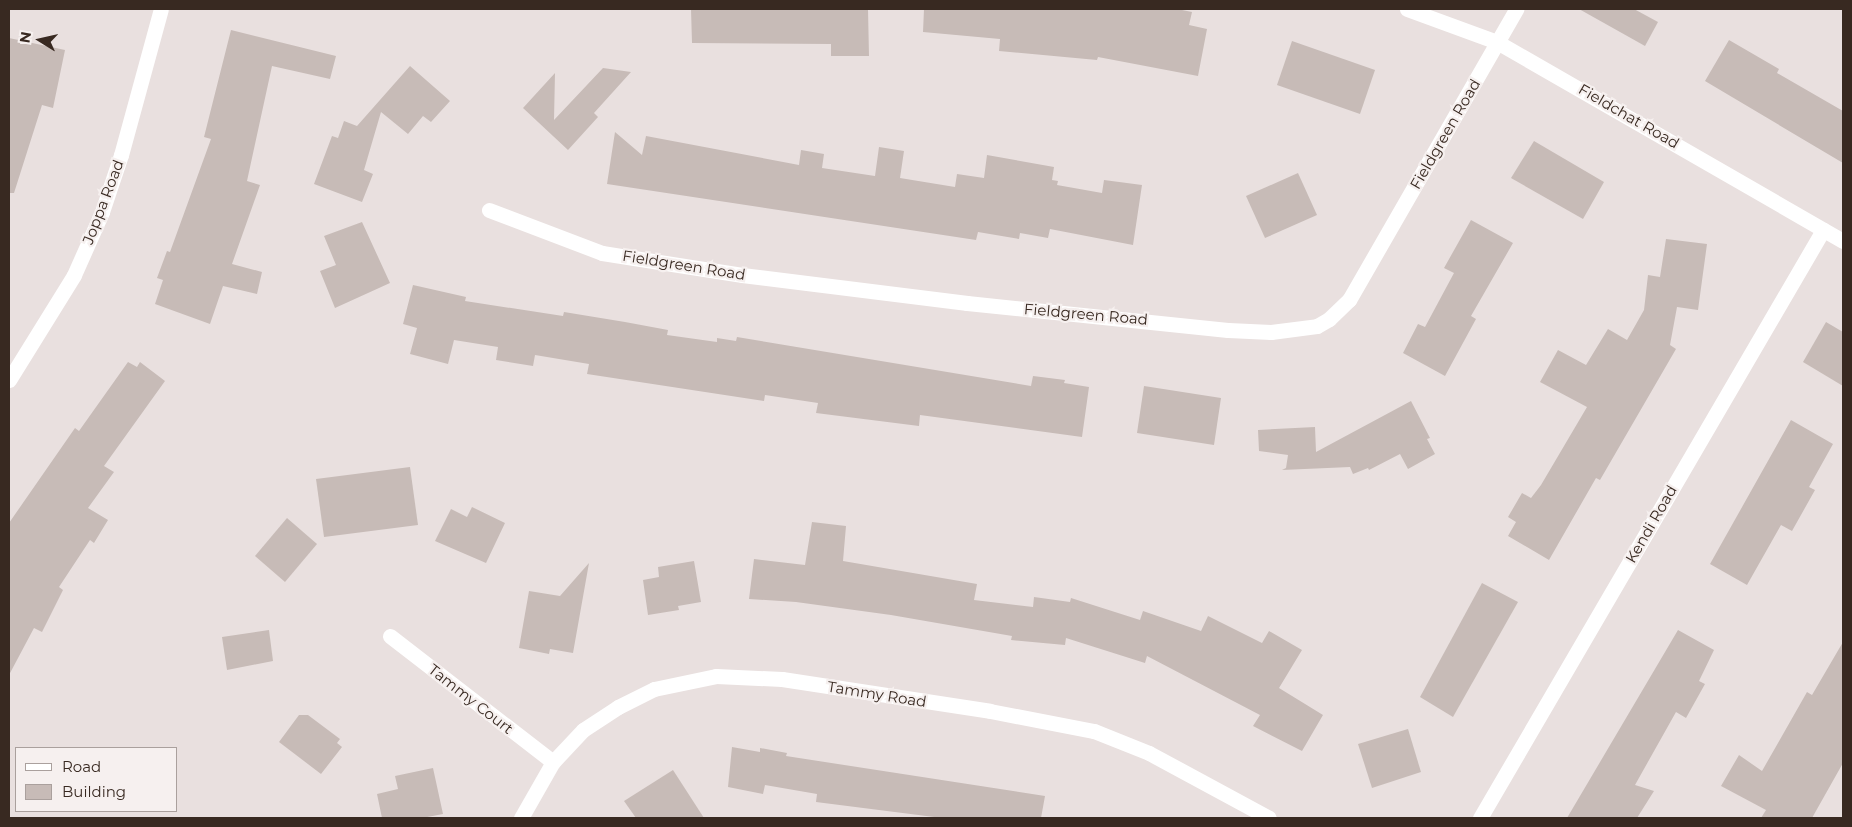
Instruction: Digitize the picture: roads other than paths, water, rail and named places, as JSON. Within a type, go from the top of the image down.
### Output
[{"type":"street","name":"Joppa Road","points":[[9,380],[74,275],[102,212],[121,155],[161,9]]},
{"type":"street","name":"Fieldchat Road","points":[[1407,9],[1497,42],[1843,241]]},
{"type":"street","name":"Fieldgreen Road","points":[[489,210],[602,253],[742,275],[967,303],[1228,330],[1271,332],[1301,329],[1329,319],[1349,300],[1516,9]]},
{"type":"street","name":"Kendi Road","points":[[1480,818],[1823,230]]},
{"type":"street","name":"Tammy Court","points":[[390,636],[553,762]]},
{"type":"street","name":"Tammy Road","points":[[521,818],[553,762],[583,730],[618,707],[654,689],[716,676],[750,677],[990,711],[1094,730],[1149,753],[1269,818]]}]
